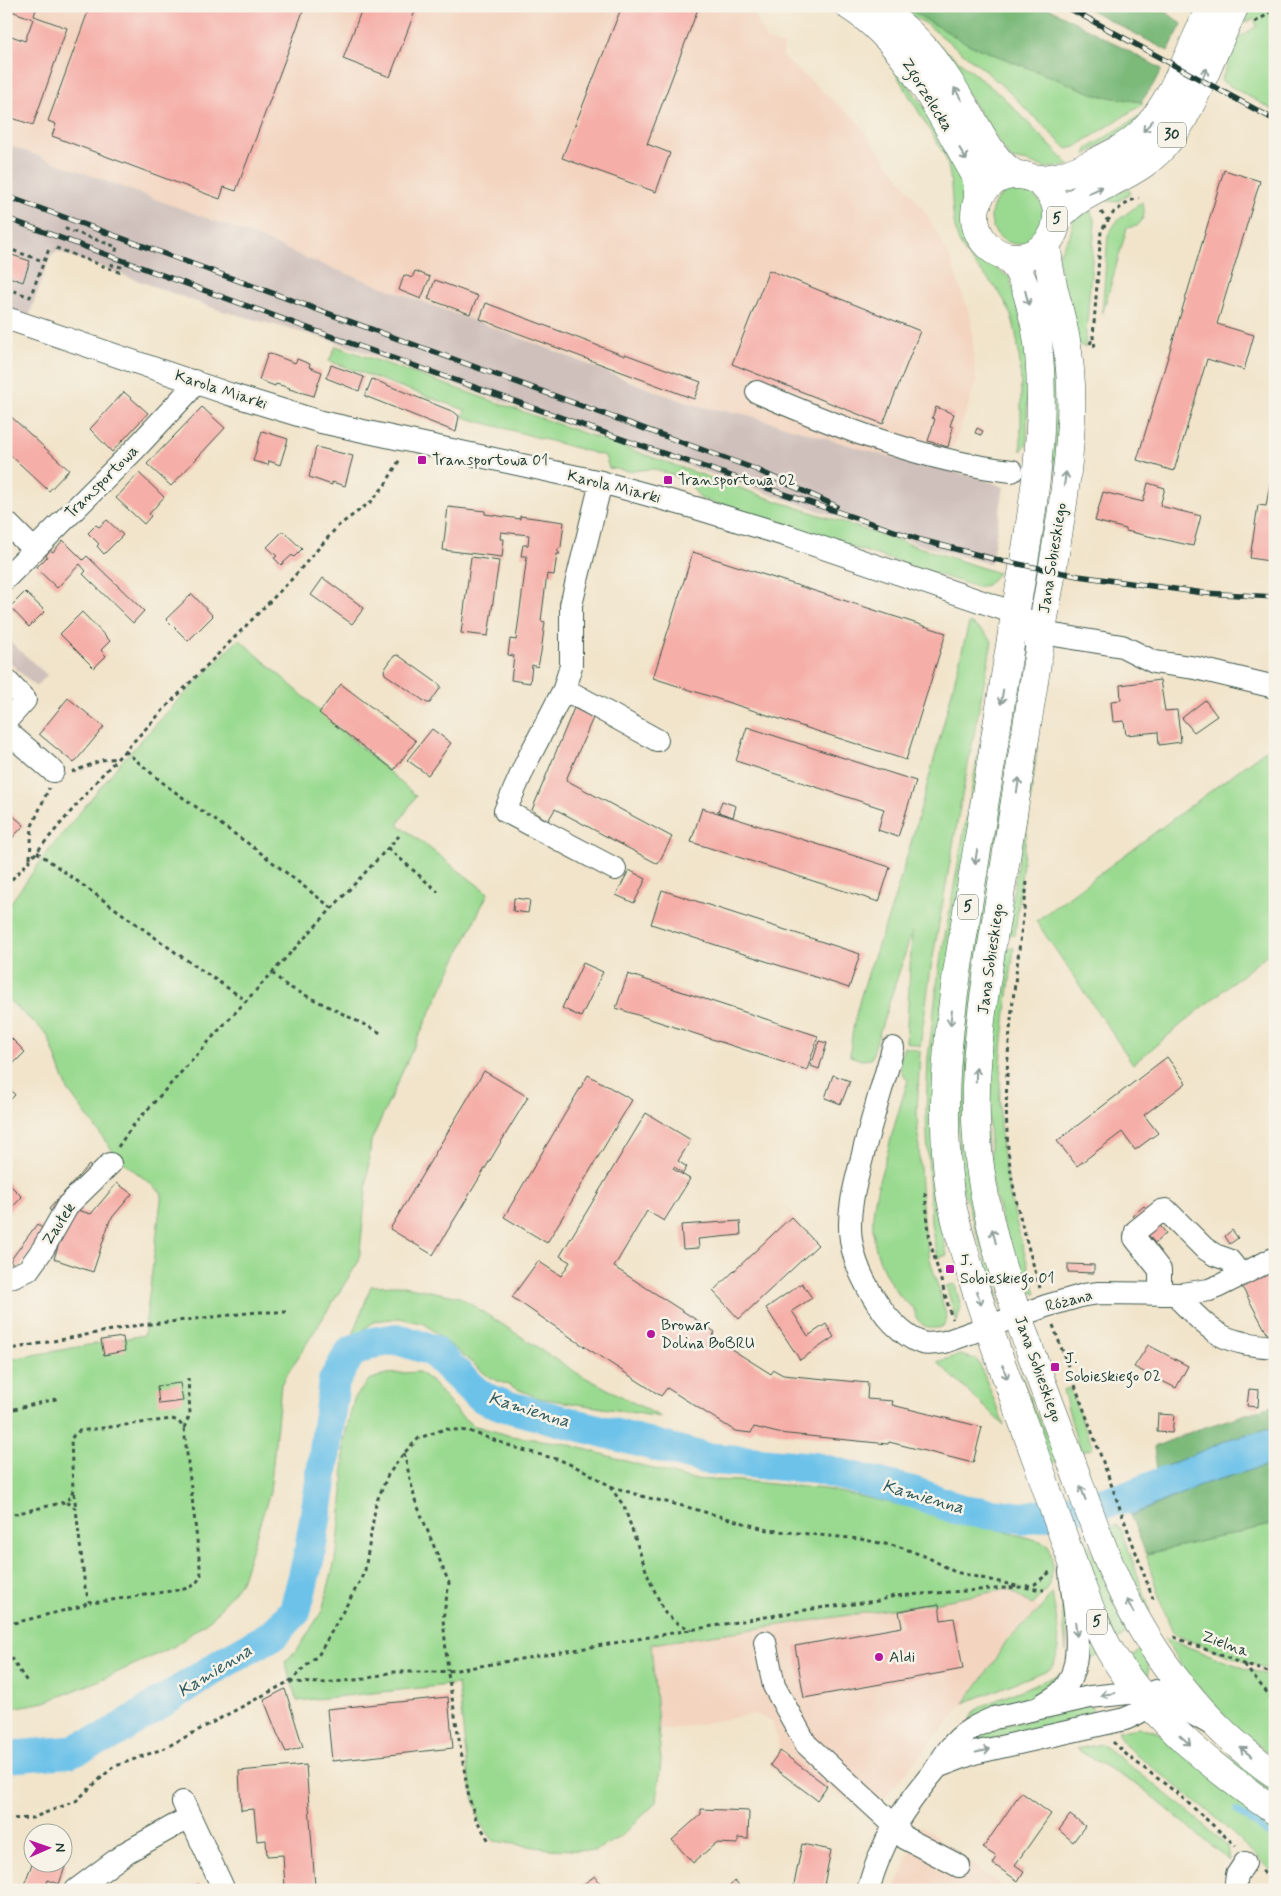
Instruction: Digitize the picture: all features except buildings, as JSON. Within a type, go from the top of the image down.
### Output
[{"type":"main road","name":"Zgorzelecka","points":[[848,6],[872,22],[884,34],[917,76],[976,176],[978,202]]},
{"type":"main road","name":"Zgorzelecka","points":[[872,6],[906,28],[920,41],[951,82],[1000,163],[1026,177]]},
{"type":"main road","name":"30","points":[[1026,177],[1048,180],[1060,178],[1109,156],[1142,133],[1157,115],[1171,91],[1211,6]]},
{"type":"main road","name":"30","points":[[1058,218],[1078,198],[1138,168],[1165,144],[1179,126],[1245,14]]},
{"type":"main road","points":[[978,202],[989,186],[1002,178],[1026,177]]},
{"type":"main road","name":"5","points":[[978,202],[975,213],[980,235],[986,244],[1005,256],[1020,257],[1034,253],[1047,244],[1056,227],[1058,218],[1057,206],[1052,195],[1044,186],[1026,177]]},
{"type":"main road","name":"Jana Sobieskiego","points":[[1047,244],[1049,267],[1070,365],[1071,419],[1068,465],[980,1032],[975,1103],[977,1144],[982,1187],[999,1256],[1096,1530],[1121,1588],[1161,1641]]},
{"type":"main road","name":"Jana Sobieskiego","points":[[1005,256],[1019,273],[1026,292],[1039,352],[1041,385],[1036,473],[957,972],[947,1051],[944,1088],[945,1139],[950,1195],[955,1220],[988,1326],[1088,1602],[1116,1661],[1149,1697]]},
{"type":"main road","name":"5","points":[[1161,1641],[1194,1703],[1218,1729],[1275,1774]]},
{"type":"main road","name":"5","points":[[1149,1697],[1213,1764],[1275,1811]]},
{"type":"street","name":"Karola Miarki","points":[[6,318],[229,394],[321,422],[602,482],[788,536],[1015,613],[1028,622],[1033,630],[1037,651],[1036,667]]},
{"type":"street","name":"Transportowa","points":[[6,578],[134,450],[188,392],[194,381]]},
{"type":"street","points":[[757,392],[813,416],[870,437],[942,459],[985,468],[1012,471]]},
{"type":"street","points":[[602,482],[572,605],[571,666],[564,689],[526,763],[505,811],[615,868]]},
{"type":"street","points":[[6,522],[27,543]]},
{"type":"street","points":[[1015,613],[1026,608],[1038,597],[1048,579],[1053,562]]},
{"type":"street","points":[[1042,633],[1122,646],[1154,662],[1196,668],[1275,687]]},
{"type":"street","points":[[6,680],[30,696],[6,721]]},
{"type":"street","points":[[564,689],[657,740]]},
{"type":"street","points":[[6,732],[53,771]]},
{"type":"street","name":"Różana","points":[[893,1048],[857,1178],[850,1221],[855,1259],[866,1285],[879,1306],[898,1327],[922,1343],[945,1342],[1084,1295],[1099,1293],[1171,1294],[1209,1290],[1275,1258]]},
{"type":"street","name":"Zaułek","points":[[6,1279],[28,1270],[44,1248],[68,1206],[110,1164]]},
{"type":"street","points":[[1241,1276],[1229,1260],[1215,1255],[1204,1248],[1166,1210],[1161,1211],[1136,1231],[1136,1238],[1160,1270],[1171,1294],[1214,1332],[1228,1340],[1248,1345],[1275,1347]]},
{"type":"street","name":"Jana Sobieskiego","points":[[1032,1709],[1062,1691],[1071,1678],[1075,1666],[1077,1638],[1065,1542]]},
{"type":"street","points":[[1161,1641],[1158,1668],[1149,1697],[1218,1729]]},
{"type":"street","points":[[765,1642],[774,1686],[806,1744],[894,1825],[905,1838],[959,1866]]},
{"type":"street","name":"Jana Sobieskiego","points":[[868,1890],[882,1848],[909,1800],[937,1767],[951,1746],[963,1735],[994,1718],[1090,1697],[1149,1697]]},
{"type":"street","name":"Jana Sobieskiego","points":[[937,1767],[974,1753],[1125,1719],[1138,1714],[1149,1697]]},
{"type":"street","points":[[76,1890],[187,1810],[224,1890]]},
{"type":"street","points":[[1235,1890],[1237,1875],[1247,1860]]},
{"type":"path","points":[[1245,14],[1275,10]]},
{"type":"path","points":[[1096,347],[1093,338],[1101,231],[1114,212],[1132,200],[1139,198]]},
{"type":"path","points":[[1103,216],[1108,221]]},
{"type":"path","points":[[56,248],[119,272],[121,268],[112,265],[117,247],[63,228]]},
{"type":"path","points":[[6,248],[43,261]]},
{"type":"path","points":[[6,288],[30,297],[49,249]]},
{"type":"path","points":[[6,885],[118,758],[290,581],[338,526],[372,501],[386,485],[402,456]]},
{"type":"path","points":[[125,751],[168,787],[253,846],[332,909]]},
{"type":"path","points":[[30,859],[32,826],[50,784],[53,771],[58,768],[63,771],[74,772],[102,760],[118,758]]},
{"type":"path","points":[[110,1164],[121,1141],[131,1128],[399,836]]},
{"type":"path","points":[[388,848],[438,892]]},
{"type":"path","points":[[37,852],[166,946],[247,1001]]},
{"type":"path","points":[[1028,874],[1009,1048],[1006,1111],[1008,1149],[1014,1187],[1043,1296]]},
{"type":"path","points":[[272,973],[287,986],[381,1032]]},
{"type":"path","points":[[6,1350],[132,1326],[257,1312],[286,1312]]},
{"type":"path","points":[[1052,1322],[1100,1449],[1155,1604]]},
{"type":"path","points":[[89,1601],[92,1603],[101,1602],[184,1589],[194,1586],[201,1575],[184,1428],[190,1414],[188,1378]]},
{"type":"path","points":[[6,1411],[60,1398]]},
{"type":"path","points":[[89,1601],[85,1587],[73,1490],[71,1439],[79,1431],[172,1419],[178,1421],[184,1428]]},
{"type":"path","points":[[6,1819],[32,1818],[76,1801],[113,1767],[165,1748],[288,1682],[319,1654],[365,1570],[376,1503],[388,1475],[404,1453],[419,1438],[445,1429],[469,1431],[519,1449],[560,1460],[586,1471],[610,1486],[768,1530],[860,1539],[900,1547],[955,1572],[1021,1587],[1044,1590]]},
{"type":"path","points":[[404,1453],[415,1500],[449,1584],[443,1619],[448,1672],[469,1798],[476,1819],[489,1841]]},
{"type":"path","points":[[610,1486],[624,1506],[649,1579],[664,1612],[676,1622],[693,1631]]},
{"type":"path","points":[[6,1516],[65,1502],[72,1497],[73,1490]]},
{"type":"path","points":[[65,1502],[76,1509]]},
{"type":"path","points":[[288,1682],[322,1683],[365,1678],[392,1672],[448,1672],[818,1608],[878,1601],[894,1596],[1021,1587],[1035,1584],[1050,1572]]},
{"type":"path","points":[[6,1625],[82,1606],[89,1601]]},
{"type":"path","name":"Zielna","points":[[1161,1641],[1275,1674]]},
{"type":"path","points":[[6,1651],[28,1683]]},
{"type":"path","points":[[1244,1664],[1275,1702]]},
{"type":"path","points":[[1110,1738],[1121,1750],[1177,1793],[1275,1884]]},
{"type":"shaded area","points":[[6,6],[751,6],[766,39],[785,46],[782,56],[856,120],[926,213],[950,258],[971,319],[976,382],[956,442],[946,454],[940,468],[879,454],[744,414],[703,407],[665,395],[619,374],[313,261],[258,237],[6,144]]},
{"type":"shaded area","points":[[6,144],[258,237],[313,261],[542,346],[665,395],[703,407],[744,414],[879,454],[980,478],[1004,487],[991,564],[920,545],[614,441],[333,341],[216,309],[57,251],[50,257],[29,316],[6,308]]},
{"type":"shaded area","points":[[6,638],[47,675],[36,687],[6,659]]},
{"type":"shaded area","points":[[1008,1589],[1032,1605],[1042,1608],[1007,1640],[990,1668],[964,1703],[870,1816],[780,1751],[772,1721],[754,1714],[659,1731],[650,1644],[938,1602]]},
{"type":"shaded area","points":[[920,1825],[1007,1890],[895,1890]]},
{"type":"green space","points":[[892,6],[902,6],[913,11],[970,45],[1097,95],[1141,102],[1143,104],[1075,147],[1067,149],[982,68],[925,23]]},
{"type":"green space","points":[[902,6],[1045,6],[1162,69],[1141,102],[1097,95],[970,45]]},
{"type":"green space","points":[[1083,6],[1158,6],[1182,24],[1168,51]]},
{"type":"green space","points":[[1246,6],[1275,6],[1275,111],[1221,81],[1239,38],[1257,26],[1254,19],[1243,23],[1239,22]]},
{"type":"green space","points":[[928,36],[1002,96],[1070,166],[1046,168],[1011,159]]},
{"type":"green space","points":[[876,40],[944,135],[968,193],[963,209],[963,222],[970,245],[981,258],[1010,278],[1028,348],[1027,444],[1021,451],[1019,353],[1011,315],[999,292],[967,255],[958,239],[955,229],[950,177],[945,156]]},
{"type":"green space","points":[[1152,108],[1148,116],[1085,155],[1087,149]]},
{"type":"green space","points":[[1127,189],[1131,192],[1119,200],[1113,202],[1106,200]]},
{"type":"green space","points":[[1013,190],[1023,190],[1033,194],[1041,202],[1045,217],[1041,232],[1033,240],[1023,244],[1013,244],[1003,240],[995,232],[991,222],[991,212],[995,202],[1003,194]]},
{"type":"green space","points":[[1087,201],[1095,222],[1085,348],[1075,341],[1057,256],[1070,236],[1074,219]]},
{"type":"green space","points":[[1142,202],[1144,209],[1143,218],[1137,226],[1127,228],[1102,315],[1108,235],[1117,221]]},
{"type":"green space","points":[[1033,273],[1036,275],[1053,349],[1058,393],[1058,456],[1035,590],[1029,596]]},
{"type":"green space","points":[[336,346],[771,499],[998,573],[987,585],[977,587],[701,499],[690,485],[673,475],[654,469],[628,471],[609,468],[605,456],[463,417],[465,410],[329,361]]},
{"type":"green space","points":[[969,623],[982,630],[992,641],[931,968],[920,1046],[906,1042],[912,932],[871,1059],[862,1060],[850,1056],[856,1013],[891,911],[907,857]]},
{"type":"green space","points":[[239,639],[416,796],[398,824],[488,893],[414,1046],[371,1141],[359,1261],[281,1384],[270,1492],[241,1582],[212,1618],[173,1647],[96,1682],[45,1702],[6,1709],[6,1360],[144,1335],[162,1193],[117,1157],[68,1090],[47,1034],[6,998],[6,909],[46,854],[121,762]]},
{"type":"green space","points":[[1015,669],[1026,670],[975,993],[999,1303],[962,1187],[954,1088]]},
{"type":"green space","points":[[984,722],[938,1197],[940,1222],[947,1255],[937,1258],[931,1223],[926,1113],[928,1058],[939,969]]},
{"type":"green space","points":[[1039,733],[1015,935],[1006,934]]},
{"type":"green space","points":[[1275,743],[1275,948],[1133,1064],[1036,921]]},
{"type":"green space","points":[[1004,947],[1014,948],[1002,1055],[1001,1141],[1013,1208],[1036,1294],[1026,1290],[1019,1283],[992,1185],[986,1065]]},
{"type":"green space","points":[[904,1047],[920,1051],[917,1113],[923,1224],[930,1259],[947,1318],[944,1325],[934,1328],[924,1326],[920,1322],[914,1308],[903,1299],[891,1284],[875,1247],[873,1231],[873,1215],[878,1184],[908,1080],[900,1069]]},
{"type":"green space","points":[[955,1284],[961,1307],[957,1322],[946,1286]]},
{"type":"green space","points":[[399,1285],[460,1297],[577,1373],[661,1417],[539,1398],[489,1377],[425,1324],[399,1318],[375,1321],[352,1338],[371,1286]]},
{"type":"green space","points":[[960,1355],[975,1359],[980,1365],[1004,1425],[937,1362]]},
{"type":"green space","points":[[419,1372],[431,1381],[457,1412],[472,1425],[511,1436],[563,1443],[689,1479],[741,1481],[824,1489],[925,1510],[1040,1541],[1049,1545],[1052,1574],[1049,1585],[1032,1605],[1008,1589],[938,1602],[651,1644],[661,1760],[657,1802],[619,1838],[594,1851],[549,1849],[494,1841],[480,1823],[468,1773],[458,1684],[297,1701],[285,1662],[300,1646],[322,1611],[337,1553],[343,1492],[344,1440],[354,1399],[369,1380],[386,1374]]},
{"type":"green space","points":[[1020,1373],[1034,1410],[1061,1460],[1048,1465],[1015,1374]]},
{"type":"green space","points":[[1069,1388],[1093,1448],[1080,1453],[1063,1390]]},
{"type":"green space","points":[[1275,1405],[1275,1427],[1232,1438],[1157,1470],[1154,1447],[1196,1430]]},
{"type":"green space","points":[[1275,1463],[1275,1524],[1146,1554],[1131,1516],[1207,1483]]},
{"type":"green space","points":[[1275,1524],[1275,1671],[1245,1662],[1175,1635],[1161,1603],[1146,1554]]},
{"type":"green space","points":[[1117,1525],[1118,1529],[1121,1528],[1149,1608],[1149,1615],[1138,1601],[1109,1527]]},
{"type":"green space","points":[[1082,1532],[1132,1630],[1116,1641],[1075,1535]]},
{"type":"green space","points":[[1058,1571],[1060,1571],[1067,1622],[1066,1651]]},
{"type":"green space","points":[[1052,1592],[1057,1621],[1058,1642],[1055,1661],[1050,1669],[964,1703],[990,1668],[1007,1640],[1042,1608]]},
{"type":"green space","points":[[1085,1637],[1100,1655],[1084,1662]]},
{"type":"green space","points":[[1164,1638],[1247,1669],[1275,1677],[1275,1759],[1228,1720],[1188,1676]]},
{"type":"green space","points":[[1143,1648],[1149,1669],[1145,1681],[1128,1660]]},
{"type":"green space","points":[[1058,1675],[1063,1675],[1046,1695],[970,1721],[974,1712],[982,1706]]},
{"type":"green space","points":[[1091,1704],[1094,1716],[979,1742],[965,1743],[981,1732]]},
{"type":"green space","points":[[1182,1721],[1248,1770],[1275,1787],[1275,1799]]},
{"type":"green space","points":[[1140,1728],[1152,1730],[1163,1735],[1275,1824],[1275,1874],[1214,1816],[1126,1746],[1118,1731]]},
{"type":"green space","points":[[1101,1744],[1172,1798],[1205,1826],[1227,1846],[1229,1860],[1142,1788],[1076,1749]]},
{"type":"water","points":[[1275,1427],[1275,1463],[1207,1483],[1131,1515],[1120,1484],[1232,1438]]},
{"type":"waterway","name":"Kamienna","points":[[6,1757],[69,1752],[109,1736],[228,1660],[274,1634],[295,1611],[309,1556],[334,1381],[350,1353],[372,1343],[397,1339],[432,1350],[472,1389],[484,1398],[505,1406],[704,1458],[815,1468],[916,1493],[961,1510],[1024,1518],[1125,1498],[1165,1482]]},
{"type":"waterway","points":[[1236,1810],[1275,1840]]},
{"type":"railway","points":[[1065,6],[1275,120]]},
{"type":"railway","points":[[6,196],[755,469],[836,506]]},
{"type":"railway","points":[[6,218],[313,330],[639,445],[921,540],[994,559],[1078,576],[1204,593],[1275,597]]},
{"type":"place","name":"Transportowa 01","points":[[422,460]]},
{"type":"place","name":"Transportowa 02","points":[[668,480]]},
{"type":"place","name":"J. Sobieskiego 01","points":[[950,1269]]},
{"type":"place","name":"Browar Dolina BoBRU","points":[[651,1334]]},
{"type":"place","name":"J. Sobieskiego 02","points":[[1055,1367]]},
{"type":"place","name":"Aldi","points":[[879,1657]]}]
